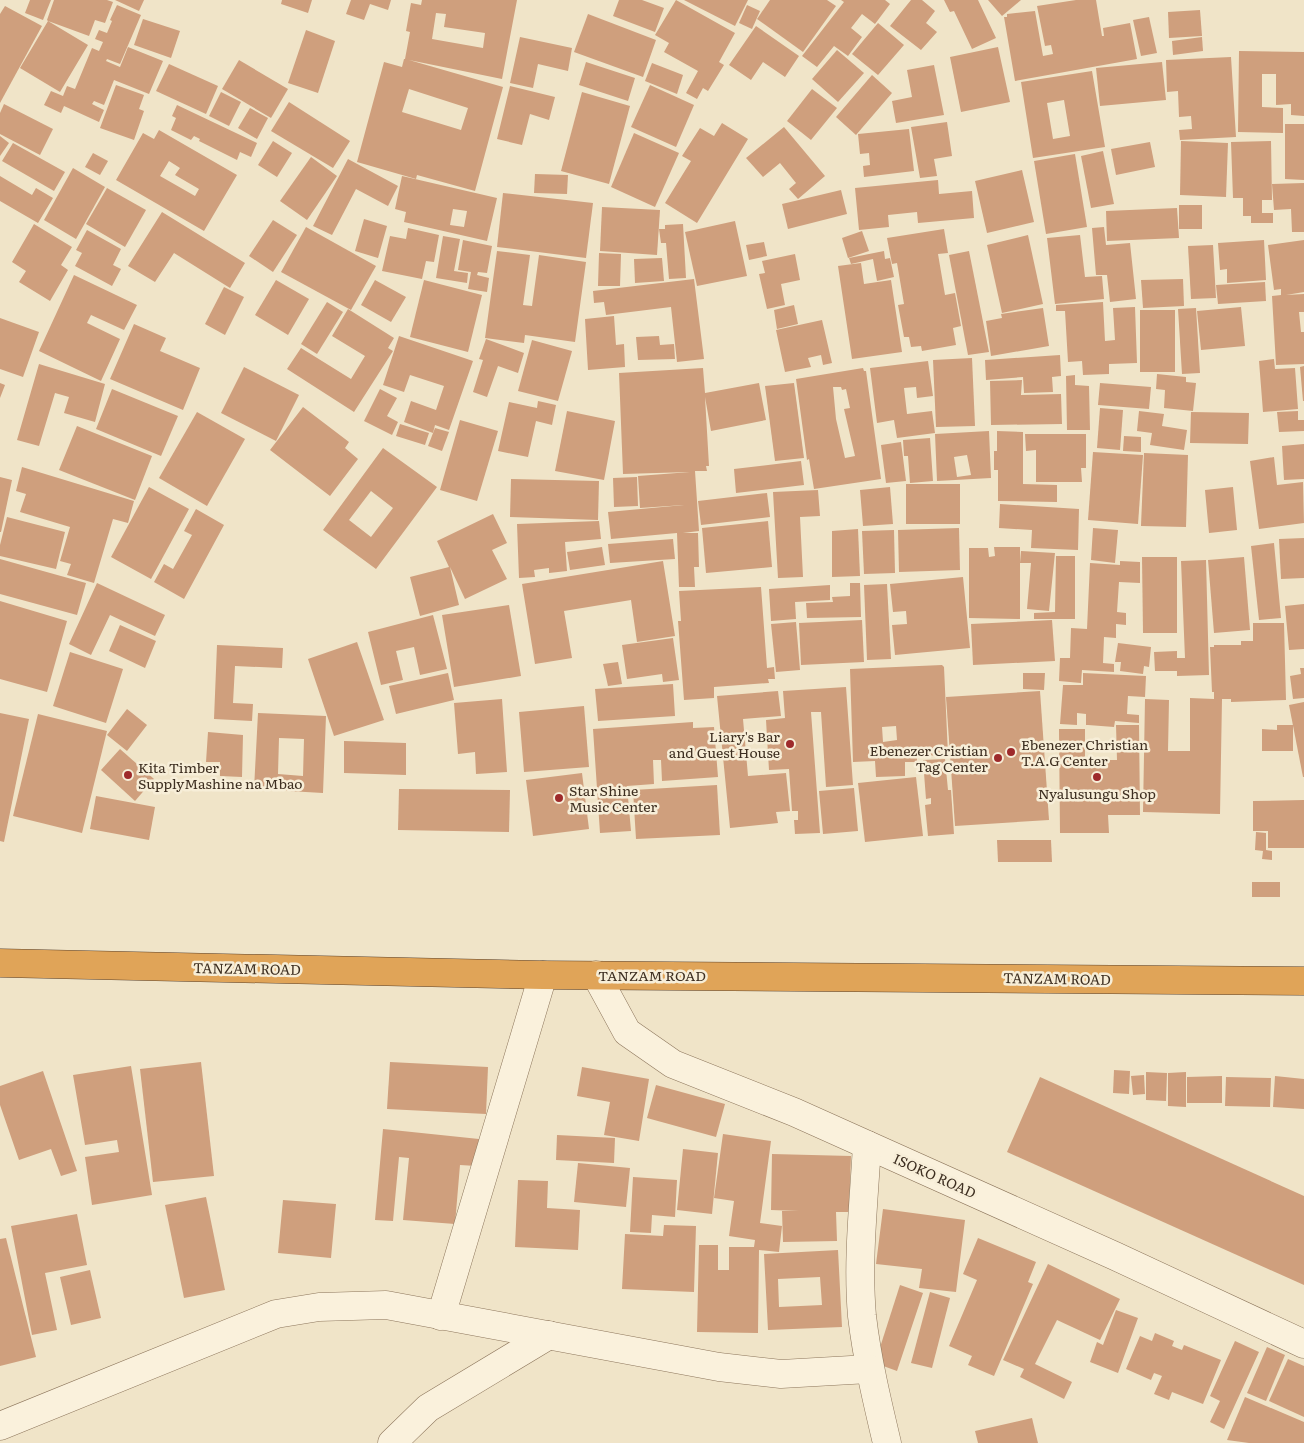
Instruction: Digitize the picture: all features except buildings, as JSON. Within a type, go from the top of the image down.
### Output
[{"type":"highway","name":"TANZAM ROAD","points":[[0,963],[543,975],[1304,981]]},
{"type":"street","points":[[441,1316],[543,975]]},
{"type":"street","name":"ISOKO ROAD","points":[[596,975],[627,1032],[673,1064],[794,1112],[1304,1344]]},
{"type":"street","points":[[867,1145],[860,1272],[862,1315],[870,1369],[887,1443]]},
{"type":"street","points":[[0,1426],[276,1314],[319,1307],[386,1305],[719,1367],[781,1374],[870,1369]]},
{"type":"street","points":[[392,1443],[428,1408],[549,1335]]},
{"type":"place","name":"Liary's Bar and Guest House","points":[[790,744]]},
{"type":"place","name":"Ebenezer Christian T.A.G Center","points":[[1011,752]]},
{"type":"place","name":"Ebenezer Cristian Tag Center","points":[[998,758]]},
{"type":"place","name":"Kita Timber SupplyMashine na Mbao","points":[[128,775]]},
{"type":"place","name":"Nyalusungu Shop","points":[[1097,777]]},
{"type":"place","name":"Star Shine Music Center","points":[[559,798]]}]
